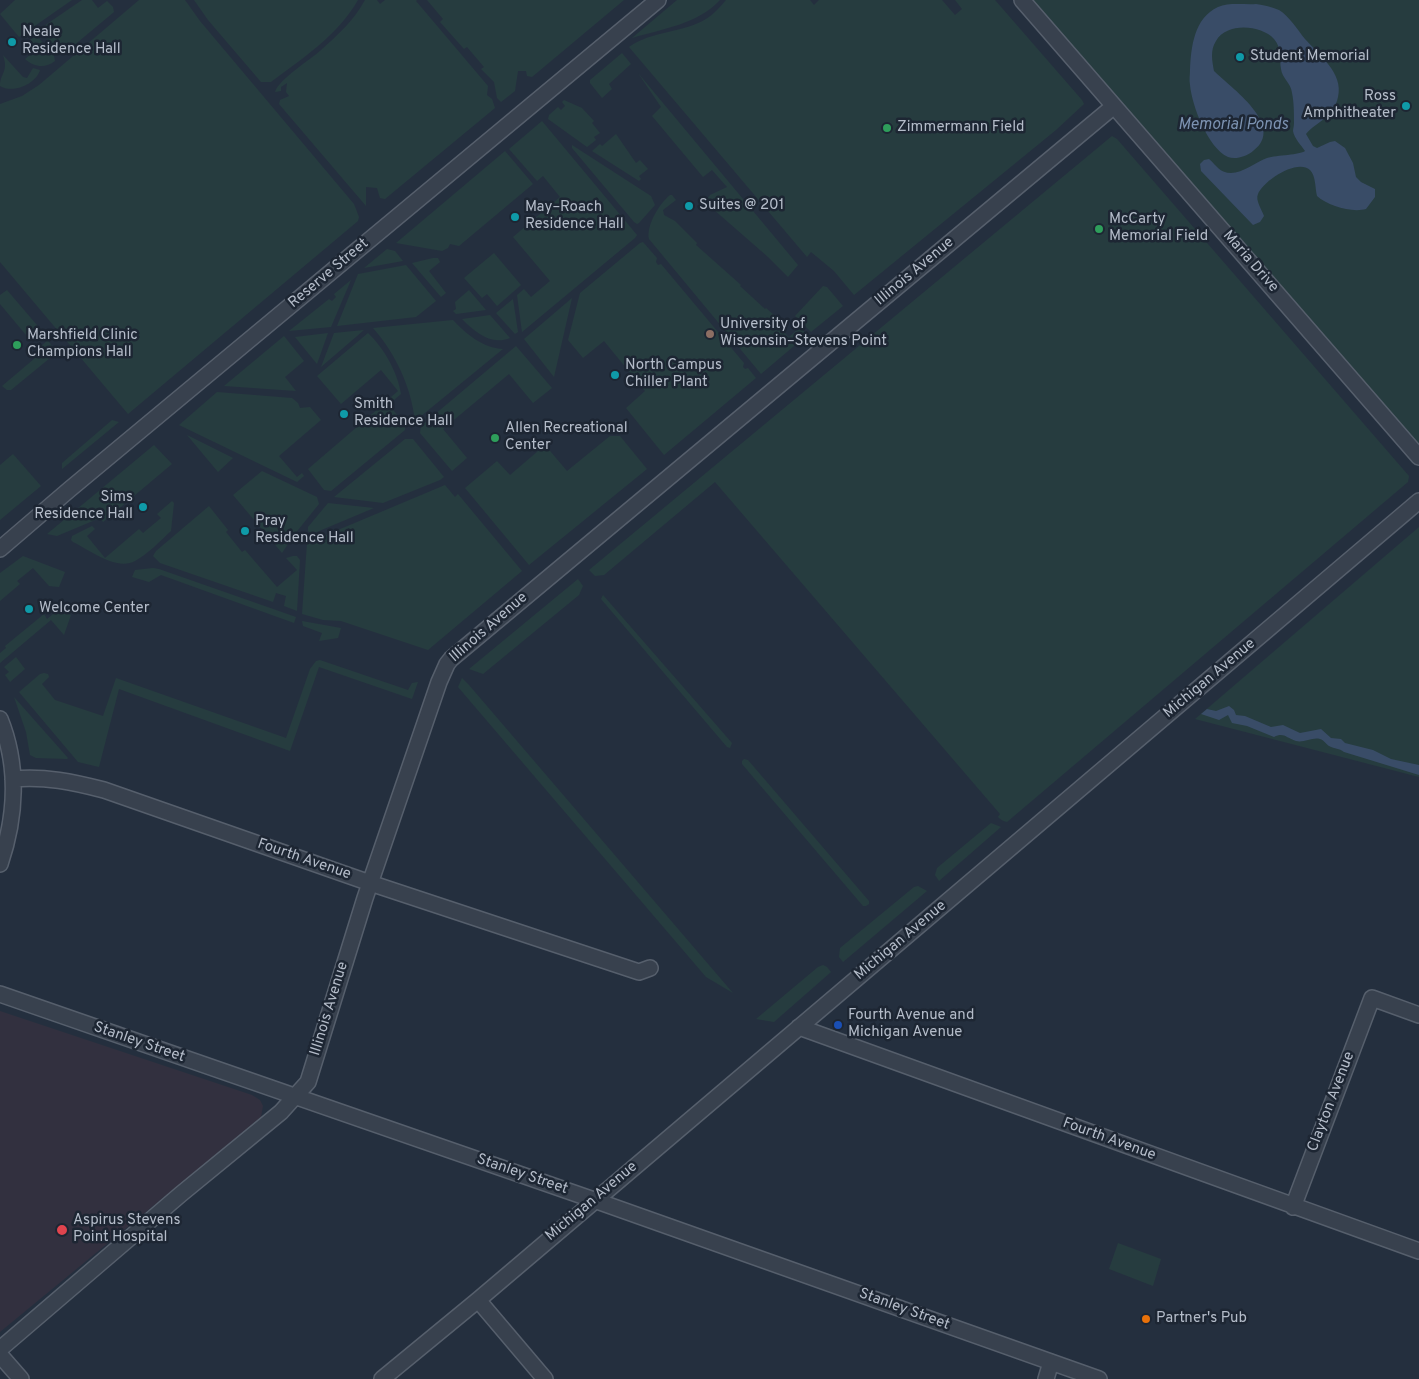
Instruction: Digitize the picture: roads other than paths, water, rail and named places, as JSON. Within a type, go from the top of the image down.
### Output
[{"type":"street","name":"Reserve Street","points":[[0,549],[658,0]]},
{"type":"street","name":"Maria Drive","points":[[1022,0],[1419,456]]},
{"type":"street","name":"Illinois Avenue","points":[[0,1349],[181,1194],[281,1112],[308,1082],[370,883],[439,682],[447,664],[452,658],[1114,106]]},
{"type":"street","name":"Michigan Avenue","points":[[382,1379],[478,1300],[1419,501]]},
{"type":"street","points":[[0,719],[12,762],[13,779],[12,817],[0,864]]},
{"type":"street","name":"Fourth Avenue","points":[[13,779],[32,777],[62,780],[104,790],[370,883],[639,972],[650,968]]},
{"type":"street","points":[[0,982],[10,991],[43,1009]]},
{"type":"street","name":"Stanley Street","points":[[0,994],[594,1200],[1099,1379]]},
{"type":"street","name":"Clayton Avenue","points":[[1293,1207],[1372,998],[1419,1015]]},
{"type":"street","name":"Fourth Avenue","points":[[799,1027],[1419,1251]]},
{"type":"street","points":[[478,1300],[546,1379]]},
{"type":"street","points":[[0,1355],[21,1379]]},
{"type":"street","points":[[1046,1379],[1052,1362]]},
{"type":"water","name":"Memorial Ponds","points":[[1256,4],[1274,8],[1283,13],[1334,72],[1339,88],[1336,104],[1329,115],[1306,134],[1313,146],[1317,148],[1335,141],[1345,148],[1353,163],[1356,177],[1361,182],[1375,189],[1375,197],[1366,209],[1347,209],[1334,206],[1322,200],[1317,196],[1314,179],[1310,170],[1304,167],[1297,167],[1281,173],[1266,183],[1261,189],[1257,199],[1264,216],[1260,222],[1253,225],[1201,171],[1200,164],[1204,160],[1209,159],[1221,170],[1227,173],[1236,173],[1267,158],[1305,151],[1296,139],[1293,131],[1293,97],[1290,86],[1282,72],[1277,42],[1261,31],[1253,28],[1236,28],[1228,31],[1216,41],[1212,52],[1214,71],[1242,97],[1260,119],[1264,130],[1262,141],[1253,151],[1238,158],[1228,157],[1221,152],[1214,145],[1202,126],[1194,104],[1190,83],[1191,61],[1195,34],[1199,26],[1210,12],[1222,5]]},
{"type":"water","points":[[1229,706],[1236,715],[1245,716],[1271,727],[1283,725],[1300,733],[1321,729],[1331,738],[1341,739],[1345,743],[1373,750],[1391,759],[1419,765],[1419,775],[1344,752],[1329,746],[1320,739],[1299,741],[1283,735],[1274,737],[1247,726],[1232,723],[1228,715],[1219,720],[1201,714],[1207,709],[1216,711]]},
{"type":"place","name":"Neale Residence Hall","points":[[12,42]]},
{"type":"place","name":"Student Memorial","points":[[1240,57]]},
{"type":"place","name":"Ross Amphitheater","points":[[1406,106]]},
{"type":"place","name":"Zimmermann Field","points":[[887,128]]},
{"type":"place","name":"Suites @ 201","points":[[689,206]]},
{"type":"place","name":"May–Roach Residence Hall","points":[[515,217]]},
{"type":"place","name":"McCarty Memorial Field","points":[[1099,229]]},
{"type":"place","name":"University of Wisconsin–Stevens Point","points":[[710,334]]},
{"type":"place","name":"Marshfield Clinic Champions Hall","points":[[17,345]]},
{"type":"place","name":"North Campus Chiller Plant","points":[[615,375]]},
{"type":"place","name":"Smith Residence Hall","points":[[344,414]]},
{"type":"place","name":"Allen Recreational Center","points":[[495,438]]},
{"type":"place","name":"Sims Residence Hall","points":[[143,507]]},
{"type":"place","name":"Pray Residence Hall","points":[[245,531]]},
{"type":"place","name":"Welcome Center","points":[[29,609]]},
{"type":"place","name":"Fourth Avenue and Michigan Avenue","points":[[838,1025]]},
{"type":"place","name":"Aspirus Stevens Point Hospital","points":[[62,1230]]},
{"type":"place","name":"Partner's Pub","points":[[1146,1319]]}]
